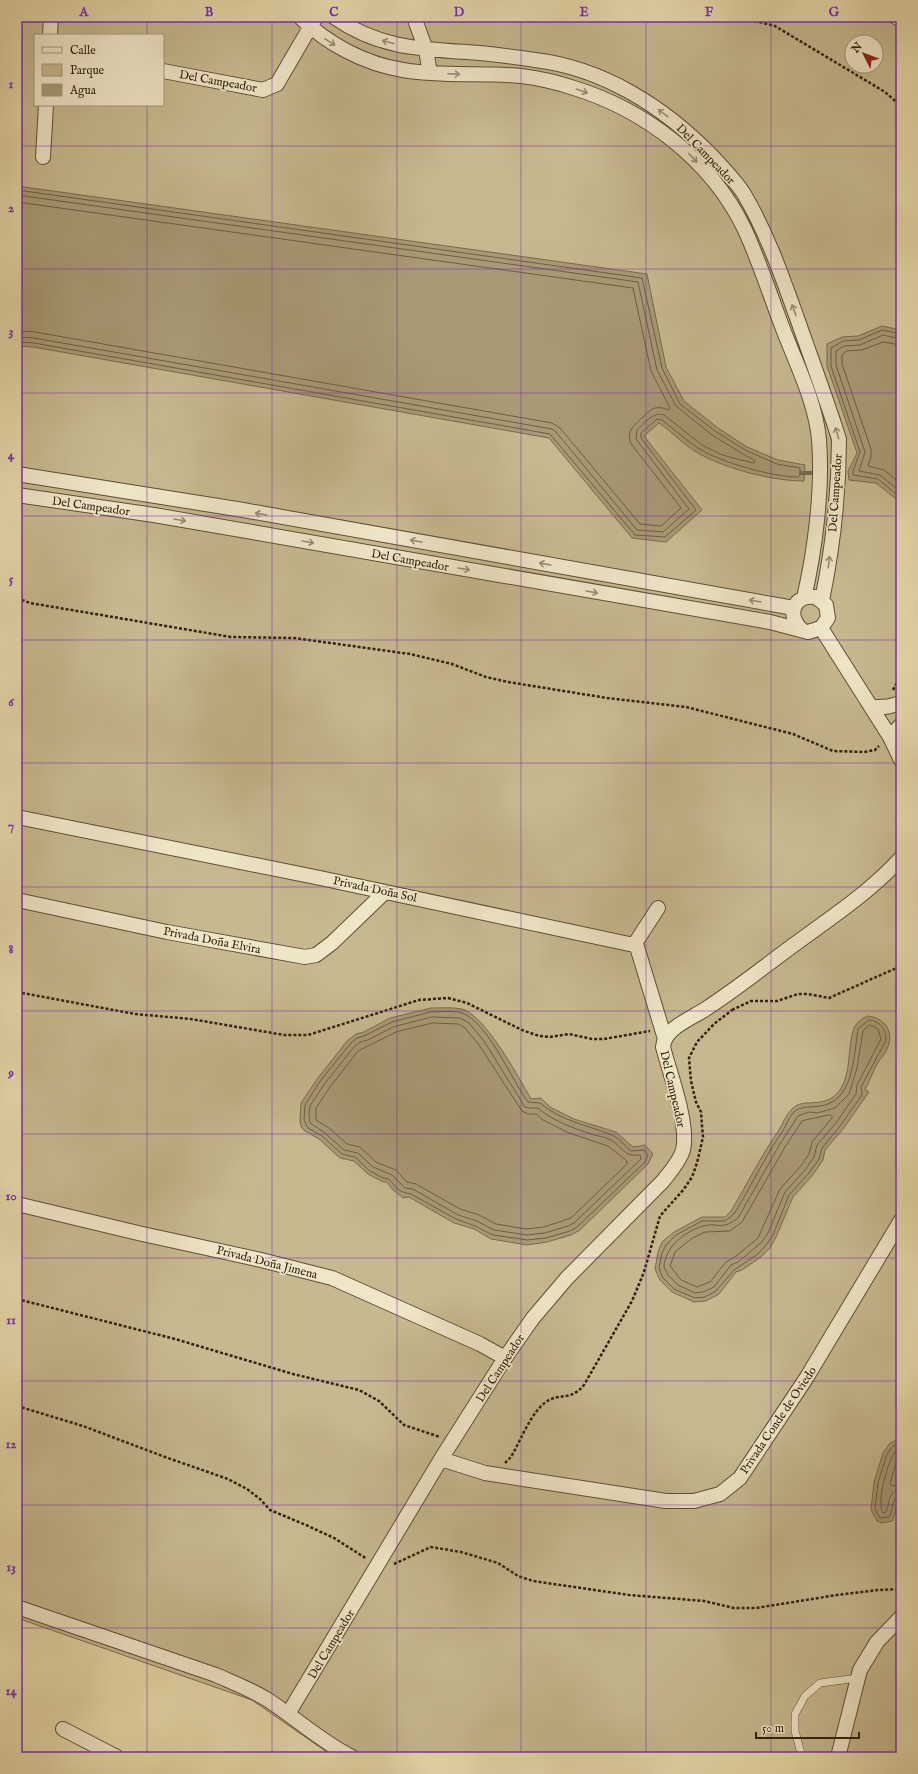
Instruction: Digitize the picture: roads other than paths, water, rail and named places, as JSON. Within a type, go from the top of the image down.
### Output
[{"type":"street","points":[[50,34],[51,17]]},
{"type":"street","name":"Del Campeador","points":[[17,495],[154,515],[762,621],[808,632],[820,628],[828,618],[826,605],[822,600],[829,567],[839,469],[839,439],[775,255],[743,193],[724,169],[678,124],[656,108],[600,77],[545,61],[482,53],[426,50],[390,43],[367,36],[334,17]]},
{"type":"street","points":[[414,17],[426,50],[430,73]]},
{"type":"street","points":[[896,17],[901,20]]},
{"type":"street","name":"Del Campeador","points":[[164,71],[263,90],[269,88],[277,84],[308,20],[320,35],[345,51],[370,61],[402,70],[430,73],[519,76],[554,82],[602,98],[628,111],[668,136],[689,153],[714,180],[744,228],[810,400],[819,438],[820,463],[816,519],[804,598]]},
{"type":"street","points":[[43,157],[46,106]]},
{"type":"street","points":[[668,136],[678,124]]},
{"type":"street","name":"Del Campeador","points":[[17,474],[158,496],[362,531],[794,608]]},
{"type":"street","points":[[154,515],[158,496]]},
{"type":"street","points":[[357,551],[362,531]]},
{"type":"street","points":[[562,586],[565,567]]},
{"type":"street","points":[[802,630],[796,624],[793,616],[794,608],[798,601],[810,596],[822,600]]},
{"type":"street","points":[[820,628],[871,707],[901,760]]},
{"type":"street","points":[[871,707],[894,706],[901,702]]},
{"type":"street","points":[[886,732],[901,724]]},
{"type":"street","name":"Privada Doña Sol","points":[[17,818],[136,840],[634,945]]},
{"type":"street","name":"Del Campeador","points":[[288,1714],[441,1459],[505,1358],[533,1318],[562,1283],[663,1181],[683,1151],[683,1130],[662,1047],[663,1033],[672,1030],[708,1007],[856,900],[891,869],[901,858]]},
{"type":"street","name":"Privada Doña Elvira","points":[[17,900],[167,932],[305,957],[316,955],[332,943],[385,892]]},
{"type":"street","points":[[658,908],[634,945],[637,948],[663,1033]]},
{"type":"street","name":"Privada Doña Jimena","points":[[17,1204],[282,1265],[332,1278],[480,1344],[505,1358]]},
{"type":"street","name":"Privada Conde de Oviedo","points":[[441,1459],[485,1473],[666,1501],[694,1502],[720,1494],[740,1478],[807,1377],[901,1220]]},
{"type":"street","points":[[17,1607],[216,1675],[246,1688],[268,1700],[336,1749],[352,1757]]},
{"type":"street","points":[[838,1757],[860,1670],[877,1642],[901,1617]]},
{"type":"street","points":[[63,1729],[116,1757]]},
{"type":"lane","points":[[802,1757],[795,1731],[795,1714],[805,1696],[820,1683],[858,1678]]},
{"type":"water","points":[[17,186],[647,274],[666,367],[684,401],[718,428],[747,447],[778,460],[805,465],[804,481],[778,479],[750,473],[709,459],[693,450],[659,423],[644,436],[702,510],[666,542],[632,538],[549,438],[33,347],[17,346]]},
{"type":"water","points":[[882,326],[901,330],[901,503],[876,483],[849,480],[848,471],[857,453],[827,366],[827,344],[842,337],[858,336]]},
{"type":"water","points":[[431,1008],[462,1009],[471,1014],[481,1023],[501,1048],[531,1099],[541,1098],[550,1107],[574,1119],[616,1132],[633,1147],[645,1145],[653,1154],[648,1164],[580,1230],[571,1235],[547,1242],[527,1245],[491,1239],[474,1229],[454,1223],[409,1197],[403,1198],[392,1189],[387,1182],[383,1182],[368,1174],[354,1161],[340,1158],[319,1139],[301,1127],[301,1103],[318,1078],[347,1041],[356,1034],[364,1032],[390,1018]]},
{"type":"water","points":[[868,1016],[874,1017],[884,1023],[890,1037],[887,1049],[877,1064],[865,1090],[869,1092],[843,1129],[825,1150],[823,1160],[812,1176],[793,1197],[770,1248],[761,1257],[742,1270],[736,1272],[719,1294],[706,1301],[694,1302],[672,1292],[660,1280],[655,1269],[658,1252],[662,1242],[674,1232],[702,1217],[725,1217],[731,1211],[790,1111],[797,1105],[828,1100],[840,1090],[844,1083],[848,1067],[854,1028],[860,1020]]},
{"type":"water","points":[[901,1440],[901,1497],[892,1521],[882,1523],[877,1521],[871,1510],[874,1482],[883,1453],[890,1443]]},
{"type":"waterway","points":[[801,473],[814,473]]}]
